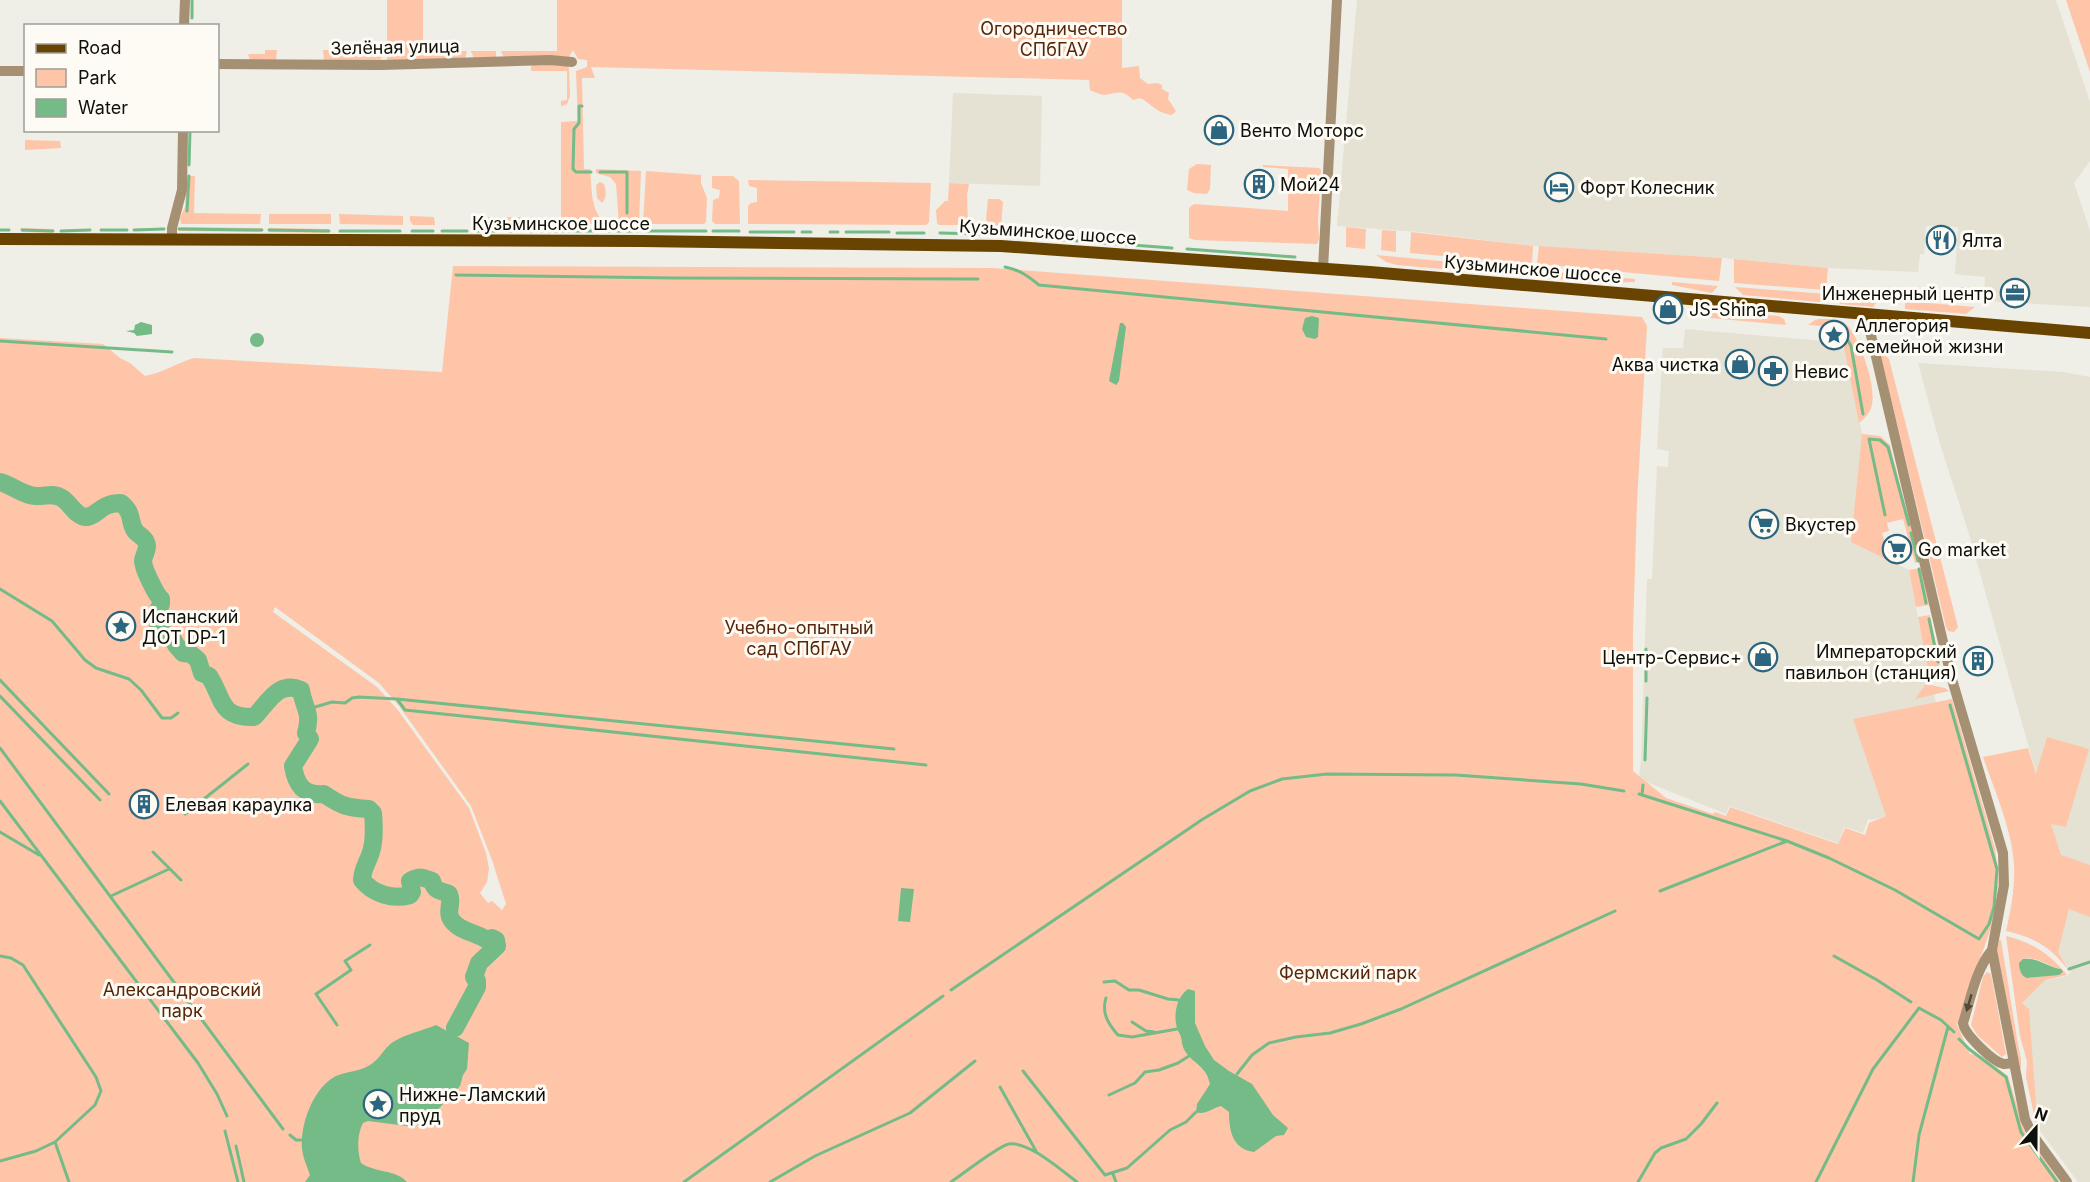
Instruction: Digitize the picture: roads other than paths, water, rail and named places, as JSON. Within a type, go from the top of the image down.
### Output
[{"type":"main road","name":"Кузьминское шоссе","points":[[0,239],[932,243],[1001,246],[1323,269],[2090,333]]},
{"type":"street","points":[[184,24],[185,0]]},
{"type":"street","points":[[1323,269],[1337,0]]},
{"type":"street","name":"Зелёная улица","points":[[219,64],[381,64],[550,60],[572,62]]},
{"type":"street","points":[[0,71],[24,71]]},
{"type":"street","points":[[172,240],[172,228],[182,190],[183,132]]},
{"type":"street","points":[[1866,314],[1954,688],[2003,853],[2004,885],[1992,951],[2027,1125],[2067,1182]]},
{"type":"street","points":[[1992,951],[1983,962],[1976,981],[1964,1029],[1970,1038],[2000,1062],[2013,1063]]},
{"type":"water","points":[[1312,316],[1319,318],[1318,337],[1315,339],[1306,337],[1302,329],[1305,318]]},
{"type":"water","points":[[141,322],[152,325],[152,334],[137,336],[126,331],[134,330],[135,325]]},
{"type":"water","points":[[1120,323],[1126,327],[1119,381],[1116,385],[1109,381]]},
{"type":"water","points":[[254,333],[260,333],[264,340],[260,347],[254,347],[250,343],[250,337]]},
{"type":"water","points":[[901,888],[914,889],[910,922],[898,921]]},
{"type":"water","points":[[2023,959],[2038,961],[2061,969],[2063,972],[2059,975],[2027,978],[2019,968],[2019,963]]},
{"type":"water","points":[[1188,989],[1195,991],[1195,1023],[1214,1060],[1252,1084],[1273,1115],[1288,1128],[1284,1135],[1276,1136],[1254,1152],[1236,1143],[1231,1132],[1229,1112],[1221,1106],[1205,1112],[1196,1112],[1197,1104],[1210,1084],[1203,1069],[1185,1051],[1177,1028],[1175,1017],[1177,1006],[1181,996]]},
{"type":"water","name":"Нижне-Ламский пруд","points":[[436,1025],[469,1043],[467,1069],[460,1086],[430,1118],[418,1125],[407,1126],[368,1121],[363,1123],[359,1137],[358,1148],[361,1163],[397,1175],[407,1182],[305,1182],[310,1175],[302,1149],[303,1129],[310,1108],[321,1089],[336,1076],[370,1065],[398,1039]]},
{"type":"waterway","points":[[192,0],[192,18]]},
{"type":"waterway","points":[[582,106],[579,106],[579,123],[574,129],[573,169],[576,172],[591,172]]},
{"type":"waterway","points":[[189,165],[190,132]]},
{"type":"waterway","points":[[600,172],[627,172],[627,213]]},
{"type":"waterway","points":[[187,211],[189,176]]},
{"type":"waterway","points":[[134,230],[164,229]]},
{"type":"waterway","points":[[179,229],[262,230]]},
{"type":"waterway","points":[[0,230],[9,230]]},
{"type":"waterway","points":[[22,230],[53,231]]},
{"type":"waterway","points":[[61,231],[90,230]]},
{"type":"waterway","points":[[101,230],[127,230]]},
{"type":"waterway","points":[[269,230],[329,231]]},
{"type":"waterway","points":[[340,231],[400,231]]},
{"type":"waterway","points":[[412,231],[433,231]]},
{"type":"waterway","points":[[442,231],[467,231]]},
{"type":"waterway","points":[[490,231],[496,231]]},
{"type":"waterway","points":[[503,231],[542,231]]},
{"type":"waterway","points":[[550,231],[610,231]]},
{"type":"waterway","points":[[617,231],[637,231]]},
{"type":"waterway","points":[[645,231],[706,231]]},
{"type":"waterway","points":[[713,231],[739,231]]},
{"type":"waterway","points":[[750,232],[794,232]]},
{"type":"waterway","points":[[802,232],[811,232]]},
{"type":"waterway","points":[[830,232],[838,232]]},
{"type":"waterway","points":[[846,232],[889,232]]},
{"type":"waterway","points":[[897,233],[924,233]]},
{"type":"waterway","points":[[940,233],[981,234]]},
{"type":"waterway","points":[[993,235],[1001,235]]},
{"type":"waterway","points":[[1013,236],[1172,248]]},
{"type":"waterway","points":[[1187,249],[1295,257]]},
{"type":"waterway","points":[[1005,267],[1024,274],[1039,285],[1606,339]]},
{"type":"waterway","points":[[456,275],[978,279]]},
{"type":"waterway","points":[[1827,324],[1840,326],[1851,346],[1863,414]]},
{"type":"waterway","points":[[0,341],[172,352]]},
{"type":"waterway","points":[[1885,515],[1869,439],[1880,440],[1888,447],[1909,525]]},
{"type":"waterway","points":[[0,482],[30,495],[58,496],[83,517],[91,516],[109,505],[121,503],[125,507],[134,529],[147,544],[143,561],[147,575],[161,599],[157,613],[159,630],[172,638],[183,653],[191,654],[198,660],[202,673],[209,676],[228,711],[254,717],[280,690],[286,688],[301,690],[308,715],[306,733],[310,739],[293,766],[294,773],[299,784],[306,791],[324,794],[340,804],[369,809],[373,813],[373,843],[362,880],[372,889],[384,895],[397,897],[410,895],[412,892],[410,881],[413,879],[421,878],[432,881],[436,889],[449,894],[449,914],[453,922],[487,940],[492,938],[496,940],[497,946],[479,963],[474,977],[477,987],[455,1028]]},
{"type":"waterway","points":[[1911,533],[1918,561]]},
{"type":"waterway","points":[[1919,569],[1926,603]]},
{"type":"waterway","points":[[0,589],[52,621],[85,660],[96,668],[129,679],[141,690],[162,718],[171,718],[178,713]]},
{"type":"waterway","points":[[1929,619],[1938,662]]},
{"type":"waterway","points":[[1646,649],[1646,681]]},
{"type":"waterway","points":[[0,680],[109,794]]},
{"type":"waterway","points":[[0,696],[100,800]]},
{"type":"waterway","points":[[306,707],[332,702],[345,703],[352,698],[359,697],[397,699],[894,749]]},
{"type":"waterway","points":[[1645,760],[1647,698]]},
{"type":"waterway","points":[[397,699],[405,710],[926,765]]},
{"type":"waterway","points":[[1639,794],[1787,841],[1829,858],[1895,890],[1979,939],[1989,924],[1994,907],[1997,869],[1950,705]]},
{"type":"waterway","points":[[0,748],[283,1129]]},
{"type":"waterway","points":[[185,814],[248,764]]},
{"type":"waterway","points":[[951,990],[1203,819],[1250,791],[1282,779],[1327,774],[1456,775],[1581,784],[1624,791]]},
{"type":"waterway","points":[[1642,795],[1643,785]]},
{"type":"waterway","points":[[0,801],[198,1063],[227,1116]]},
{"type":"waterway","points":[[0,832],[39,855]]},
{"type":"waterway","points":[[1660,891],[1787,841]]},
{"type":"waterway","points":[[153,852],[181,880]]},
{"type":"waterway","points":[[111,896],[169,869]]},
{"type":"waterway","points":[[1237,1074],[1252,1055],[1269,1043],[1330,1033],[1401,1009],[1615,911]]},
{"type":"waterway","points":[[337,1025],[316,994],[351,970],[345,961],[370,945]]},
{"type":"waterway","points":[[0,956],[11,958],[23,965],[96,1077],[101,1091],[95,1105],[55,1142]]},
{"type":"waterway","points":[[1834,956],[1911,1002]]},
{"type":"waterway","points":[[2069,969],[2090,962]]},
{"type":"waterway","points":[[1104,982],[1115,981],[1129,990],[1139,990],[1179,1000]]},
{"type":"waterway","points":[[684,1182],[943,996]]},
{"type":"waterway","points":[[1106,998],[1104,1009],[1118,1035],[1132,1037],[1177,1029]]},
{"type":"waterway","points":[[1919,1008],[1941,1020],[1954,1032]]},
{"type":"waterway","points":[[1816,1182],[1873,1069],[1919,1008]]},
{"type":"waterway","points":[[1132,1022],[1146,1031],[1154,1032]]},
{"type":"waterway","points":[[1913,1182],[1919,1135],[1948,1027]]},
{"type":"waterway","points":[[1959,1039],[2006,1077],[2021,1132],[2057,1182]]},
{"type":"waterway","points":[[1109,1095],[1135,1083],[1145,1072],[1159,1070],[1189,1056]]},
{"type":"waterway","points":[[770,1182],[815,1156],[910,1113],[975,1061]]},
{"type":"waterway","points":[[1023,1071],[1105,1175],[1127,1168],[1170,1130],[1186,1122],[1196,1112]]},
{"type":"waterway","points":[[1000,1087],[1036,1151]]},
{"type":"waterway","points":[[1638,1182],[1655,1153],[1661,1148],[1686,1139],[1717,1103]]},
{"type":"waterway","points":[[225,1131],[238,1182]]},
{"type":"waterway","points":[[290,1135],[296,1140],[302,1140]]},
{"type":"waterway","points":[[0,1161],[36,1151],[55,1142],[69,1182]]},
{"type":"waterway","points":[[951,1182],[1009,1144],[1017,1144],[1035,1152],[1077,1182]]},
{"type":"waterway","points":[[236,1146],[244,1182]]},
{"type":"waterway","points":[[1113,1174],[1116,1182]]},
{"type":"place","name":"Венто Моторс","points":[[1219,130]]},
{"type":"place","name":"Мой24","points":[[1259,184]]},
{"type":"place","name":"Форт Колесник","points":[[1559,187]]},
{"type":"place","name":"Ялта","points":[[1941,240]]},
{"type":"place","name":"Инженерный центр","points":[[2015,293]]},
{"type":"place","name":"JS-Shina","points":[[1668,309]]},
{"type":"place","name":"Аллегория семейной жизни","points":[[1834,335]]},
{"type":"place","name":"Аква чистка","points":[[1740,364]]},
{"type":"place","name":"Невис","points":[[1773,371]]},
{"type":"place","name":"Вкустер","points":[[1764,524]]},
{"type":"place","name":"Go market","points":[[1897,549]]},
{"type":"place","name":"Испанский ДОТ DP-1","points":[[121,626]]},
{"type":"place","name":"Центр-Сервис+","points":[[1763,657]]},
{"type":"place","name":"Императорский павильон (станция)","points":[[1978,661]]},
{"type":"place","name":"Елевая караулка","points":[[144,804]]},
{"type":"place","name":"Нижне-Ламский пруд","points":[[378,1104]]},
{"type":"park label","name":"Огородничество СПбГАУ","points":[[1054,38]]},
{"type":"park label","name":"Учебно-опытный сад СПбГАУ","points":[[799,637]]},
{"type":"park label","name":"Фермский парк","points":[[1348,972]]},
{"type":"park label","name":"Александровский парк","points":[[182,999]]}]
